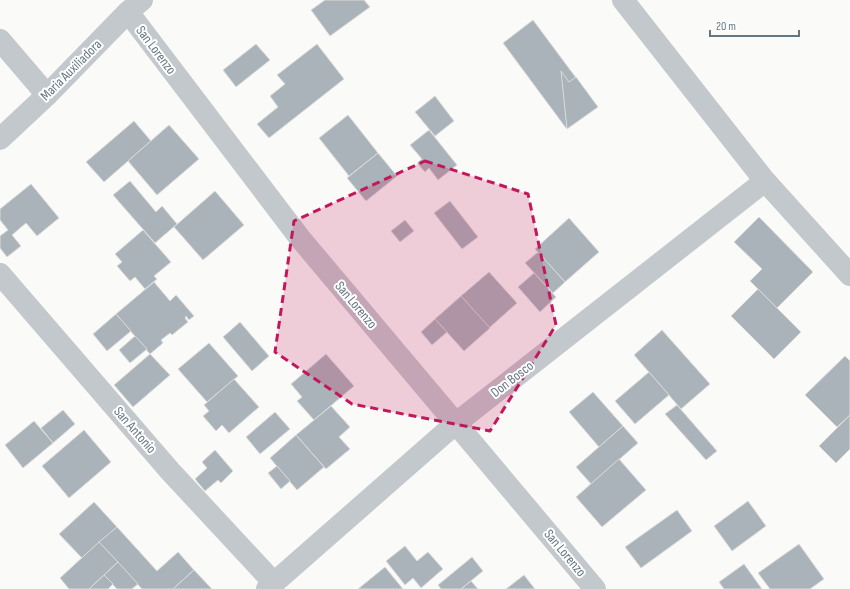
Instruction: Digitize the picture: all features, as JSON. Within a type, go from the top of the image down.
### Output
[{"type":"street","points":[[623,0],[765,181],[850,275]]},
{"type":"street","name":"Maria Auxiliadora","points":[[0,139],[135,6]]},
{"type":"street","name":"San Lorenzo","points":[[135,6],[299,237],[595,589]]},
{"type":"street","points":[[0,40],[46,95]]},
{"type":"street","name":"Don Bosco","points":[[270,586],[455,424],[765,181]]},
{"type":"street","name":"San Antonio","points":[[0,274],[270,586]]},
{"type":"highlighted area","points":[[425,161],[528,194],[556,325],[490,431],[352,404],[275,352],[294,221]]},
{"type":"building","points":[[325,0],[364,0],[370,7],[330,36],[311,10]]},
{"type":"building","points":[[533,20],[597,106],[566,128],[503,43]]},
{"type":"building","points":[[256,44],[270,60],[236,87],[223,70]]},
{"type":"building","points":[[317,44],[344,79],[269,138],[257,124],[278,107],[270,96],[285,84],[277,75]]},
{"type":"building","points":[[561,71],[569,82],[576,77],[598,107],[567,129]]},
{"type":"building","points":[[435,96],[454,121],[435,136],[415,112]]},
{"type":"building","points":[[348,115],[378,153],[349,176],[319,138]]},
{"type":"building","points":[[134,121],[151,141],[104,182],[86,162]]},
{"type":"building","points":[[169,125],[199,159],[157,195],[128,161]]},
{"type":"building","points":[[429,130],[457,165],[438,180],[429,168],[425,172],[417,163],[422,159],[410,145]]},
{"type":"building","points":[[378,153],[397,176],[366,201],[347,178]]},
{"type":"building","points":[[130,181],[156,212],[162,206],[177,224],[155,243],[113,195]]},
{"type":"building","points":[[31,184],[59,218],[37,236],[26,223],[12,235],[21,246],[7,257],[0,248],[0,236],[8,230],[0,220],[0,209]]},
{"type":"building","points":[[215,191],[244,225],[203,260],[174,227]]},
{"type":"building","points":[[450,201],[478,237],[462,249],[434,213]]},
{"type":"building","points":[[759,217],[813,272],[777,308],[750,281],[762,269],[734,242]]},
{"type":"building","points":[[569,218],[599,252],[565,282],[535,249]]},
{"type":"building","points":[[405,220],[414,231],[400,242],[391,231]]},
{"type":"building","points":[[143,230],[171,262],[154,276],[157,279],[145,289],[135,277],[130,281],[117,266],[122,262],[115,254]]},
{"type":"building","points":[[538,252],[565,282],[553,293],[525,263]]},
{"type":"building","points":[[489,272],[517,303],[489,328],[461,296]]},
{"type":"building","points":[[534,273],[556,297],[540,312],[518,287]]},
{"type":"building","points":[[154,282],[170,301],[176,295],[194,316],[189,320],[186,316],[185,318],[188,322],[172,335],[170,333],[161,340],[163,343],[150,354],[116,314]]},
{"type":"building","points":[[758,289],[801,332],[774,359],[731,316]]},
{"type":"building","points":[[461,296],[490,328],[464,351],[435,319]]},
{"type":"building","points":[[116,314],[131,331],[107,351],[93,334]]},
{"type":"building","points":[[435,319],[447,332],[432,345],[421,332]]},
{"type":"building","points":[[240,322],[269,356],[252,371],[223,337]]},
{"type":"building","points":[[662,330],[710,384],[681,409],[634,355]]},
{"type":"building","points":[[135,336],[147,349],[130,363],[119,350]]},
{"type":"building","points":[[209,343],[238,376],[207,402],[178,369]]},
{"type":"building","points":[[150,354],[170,375],[133,407],[114,385]]},
{"type":"building","points":[[326,354],[354,386],[314,420],[297,401],[302,397],[291,384]]},
{"type":"building","points":[[845,356],[850,361],[850,415],[837,427],[805,395]]},
{"type":"building","points":[[649,372],[669,395],[635,424],[615,401]]},
{"type":"building","points":[[234,379],[259,407],[229,433],[222,425],[216,431],[203,416],[209,411],[204,405]]},
{"type":"building","points":[[593,392],[623,426],[599,447],[569,412]]},
{"type":"building","points":[[677,405],[717,451],[706,460],[665,414]]},
{"type":"building","points":[[331,406],[350,427],[339,437],[350,449],[326,469],[296,435]]},
{"type":"building","points":[[63,410],[75,424],[53,443],[41,428]]},
{"type":"building","points":[[275,412],[290,429],[260,454],[246,437]]},
{"type":"building","points":[[850,415],[850,449],[836,463],[819,446]]},
{"type":"building","points":[[34,421],[53,443],[23,468],[5,445]]},
{"type":"building","points":[[623,426],[638,443],[591,484],[576,467]]},
{"type":"building","points":[[84,430],[111,462],[69,498],[42,466]]},
{"type":"building","points":[[296,435],[324,467],[297,490],[270,458]]},
{"type":"building","points":[[215,450],[233,471],[221,483],[218,480],[205,491],[195,479],[207,468],[202,462]]},
{"type":"building","points":[[619,459],[646,490],[602,527],[576,497]]},
{"type":"building","points":[[277,466],[290,481],[281,489],[268,473]]},
{"type":"building","points":[[748,501],[766,526],[732,551],[714,526]]},
{"type":"building","points":[[94,502],[117,527],[82,558],[59,534]]},
{"type":"building","points":[[677,510],[692,531],[641,568],[625,547]]},
{"type":"building","points":[[117,527],[157,571],[178,552],[194,570],[173,589],[142,589],[99,542]]},
{"type":"building","points":[[99,542],[118,562],[89,589],[69,589],[60,578]]},
{"type":"building","points":[[799,544],[824,579],[810,589],[770,589],[758,573]]},
{"type":"building","points":[[405,546],[417,561],[428,552],[443,569],[421,588],[413,578],[405,585],[386,561]]},
{"type":"building","points":[[472,557],[483,571],[461,589],[441,589],[438,585]]},
{"type":"building","points":[[118,562],[138,584],[132,589],[117,589],[104,575]]},
{"type":"building","points":[[744,564],[762,589],[724,589],[719,582]]},
{"type":"building","points":[[385,567],[403,589],[358,589]]},
{"type":"building","points":[[194,570],[212,589],[173,589]]},
{"type":"building","points":[[104,575],[113,584],[108,589],[89,589]]},
{"type":"building","points":[[524,575],[535,589],[506,589]]},
{"type":"building","points":[[471,581],[478,589],[461,589]]}]
